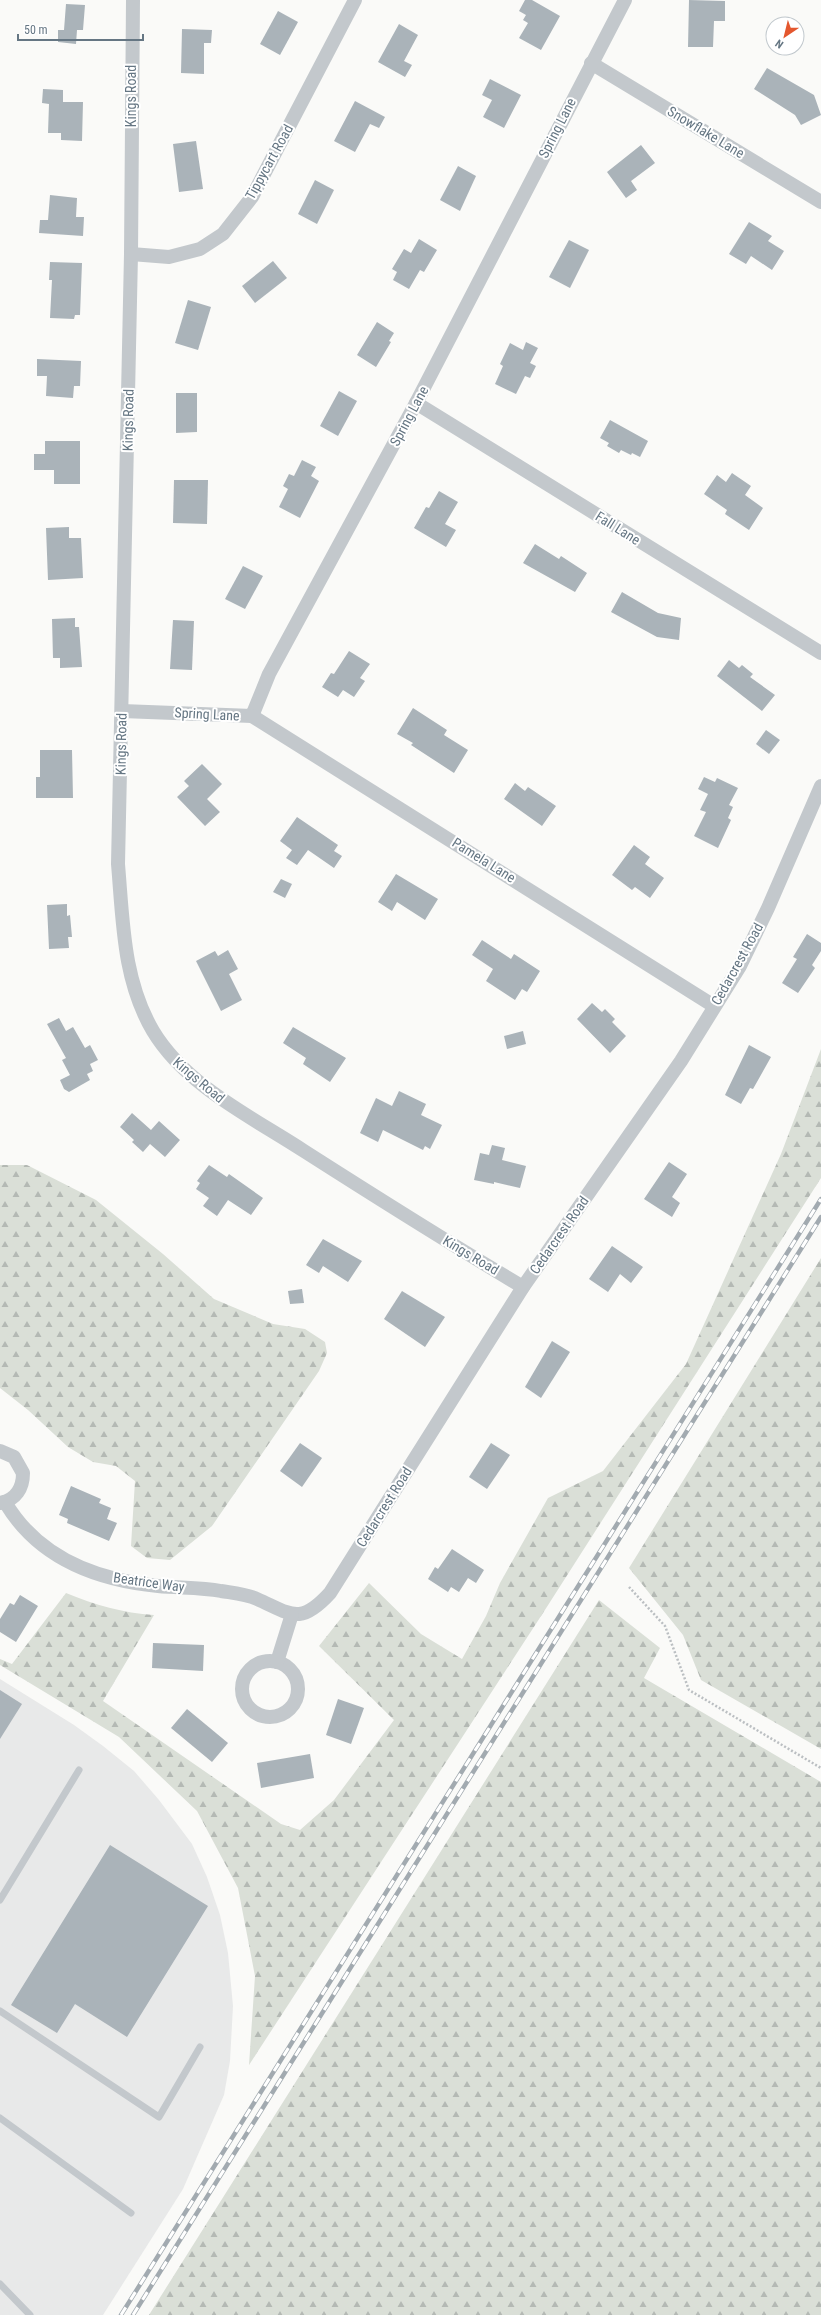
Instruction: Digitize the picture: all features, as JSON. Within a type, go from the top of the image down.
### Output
[{"type":"street","name":"Kings Road","points":[[133,0],[131,254],[118,864],[124,939],[130,978],[153,1031],[172,1058],[227,1103],[382,1202],[523,1287]]},
{"type":"street","name":"Tippycart Road","points":[[131,254],[169,257],[200,249],[223,234],[252,196],[354,0]]},
{"type":"street","name":"Spring Lane","points":[[122,710],[252,716],[269,674],[416,403],[625,0]]},
{"type":"street","name":"Snowflake Lane","points":[[591,63],[821,202]]},
{"type":"street","name":"Fall Lane","points":[[416,403],[821,653]]},
{"type":"street","name":"Pamela Lane","points":[[252,716],[272,727],[714,1006]]},
{"type":"street","name":"Cedarcrest Road","points":[[292,1614],[304,1614],[317,1608],[330,1593],[523,1287],[681,1061],[740,966],[768,908],[821,786]]},
{"type":"street","name":"Beatrice Way","points":[[0,1451],[14,1457],[23,1473],[19,1491],[3,1503],[18,1524],[40,1544],[67,1562],[92,1572],[131,1583],[220,1590],[239,1594],[256,1599],[279,1611],[292,1614]]},
{"type":"street","points":[[278,1662],[292,1614]]},
{"type":"lane","points":[[0,1900],[79,1770]]},
{"type":"lane","points":[[0,2011],[159,2117],[200,2047]]},
{"type":"lane","points":[[0,2118],[131,2213]]},
{"type":"lane","points":[[0,2284],[30,2315]]},
{"type":"path","points":[[629,1587],[665,1626],[690,1690],[821,1768]]},
{"type":"shaded area","points":[[0,1679],[74,1725],[103,1746],[134,1771],[159,1800],[192,1844],[207,1877],[220,1915],[228,1953],[233,2006],[230,2061],[224,2095],[183,2189],[103,2315],[0,2315]]},
{"type":"green space","points":[[821,1049],[821,1178],[543,1613],[249,2065],[255,1976],[238,1888],[197,1811],[119,1737],[0,1665],[0,1659],[12,1664],[66,1593],[109,1608],[154,1615],[103,1701],[281,1824],[300,1830],[334,1800],[394,1720],[319,1646],[369,1583],[421,1634],[462,1659],[486,1616],[500,1583],[548,1498],[603,1471],[686,1364],[781,1154]]},
{"type":"green space","points":[[0,1165],[27,1165],[96,1200],[163,1254],[214,1299],[273,1324],[305,1329],[325,1342],[327,1353],[319,1371],[212,1526],[170,1560],[147,1558],[131,1546],[135,1481],[116,1466],[93,1462],[68,1447],[28,1410],[0,1388]]},
{"type":"green space","points":[[821,1258],[821,1749],[701,1680],[683,1635],[629,1568]]},
{"type":"green space","points":[[599,1600],[660,1648],[644,1678],[821,1782],[821,2315],[149,2315]]},
{"type":"building","points":[[525,0],[532,0],[560,16],[541,50],[519,38],[528,23],[523,20],[526,15],[519,11]]},
{"type":"building","points":[[689,0],[725,1],[725,21],[714,21],[713,47],[688,47]]},
{"type":"building","points":[[66,4],[85,5],[83,30],[77,30],[76,44],[58,42],[58,30],[64,30]]},
{"type":"building","points":[[278,11],[298,22],[280,55],[260,44]]},
{"type":"building","points":[[399,24],[418,35],[404,61],[412,65],[405,77],[378,62]]},
{"type":"building","points":[[182,29],[212,30],[211,43],[204,43],[204,74],[181,73]]},
{"type":"building","points":[[767,68],[814,95],[821,115],[801,125],[795,115],[754,89]]},
{"type":"building","points":[[490,79],[521,95],[504,128],[483,117],[492,100],[482,95]]},
{"type":"building","points":[[43,89],[63,90],[63,102],[83,102],[82,141],[61,140],[61,133],[48,133],[49,104],[42,103]]},
{"type":"building","points":[[355,101],[385,117],[379,128],[370,124],[355,152],[334,141]]},
{"type":"building","points":[[196,141],[203,189],[179,192],[173,144]]},
{"type":"building","points":[[641,145],[655,163],[631,181],[637,190],[626,198],[607,172]]},
{"type":"building","points":[[458,166],[476,176],[460,211],[440,200]]},
{"type":"building","points":[[315,180],[334,190],[317,224],[298,214]]},
{"type":"building","points":[[50,195],[77,198],[76,217],[84,217],[83,236],[39,233],[40,220],[48,220]]},
{"type":"building","points":[[749,222],[772,236],[768,241],[784,251],[772,270],[751,256],[746,264],[729,254]]},
{"type":"building","points":[[419,239],[437,250],[424,272],[420,270],[409,289],[393,280],[397,272],[392,269],[404,249],[411,253]]},
{"type":"building","points":[[569,240],[589,250],[570,288],[549,277]]},
{"type":"building","points":[[273,261],[287,278],[255,303],[242,286]]},
{"type":"building","points":[[50,262],[82,263],[80,315],[75,315],[74,319],[50,318],[52,280],[49,280]]},
{"type":"building","points":[[188,300],[211,307],[198,350],[175,343]]},
{"type":"building","points":[[377,322],[394,333],[389,341],[391,342],[376,367],[357,355]]},
{"type":"building","points":[[526,342],[538,348],[530,363],[536,366],[530,378],[525,376],[516,394],[495,384],[503,366],[500,364],[510,343],[523,350]]},
{"type":"building","points":[[37,359],[81,361],[80,386],[74,386],[73,398],[46,396],[47,376],[37,376]]},
{"type":"building","points":[[339,391],[357,401],[338,436],[320,426]]},
{"type":"building","points":[[176,393],[197,393],[197,432],[176,433]]},
{"type":"building","points":[[610,420],[648,441],[640,457],[632,453],[631,455],[621,450],[619,453],[607,446],[609,443],[600,438]]},
{"type":"building","points":[[45,441],[80,441],[80,484],[54,484],[54,470],[34,470],[34,454],[45,454]]},
{"type":"building","points":[[302,460],[316,467],[311,476],[319,481],[300,518],[279,507],[288,489],[283,486],[289,474],[294,476]]},
{"type":"building","points":[[732,473],[751,486],[745,495],[763,508],[749,530],[725,514],[727,510],[704,494],[717,475],[726,482]]},
{"type":"building","points":[[174,480],[208,480],[207,524],[173,523]]},
{"type":"building","points":[[439,491],[458,502],[445,524],[456,530],[446,547],[414,528],[426,507],[429,508]]},
{"type":"building","points":[[69,527],[69,538],[81,538],[83,578],[48,580],[46,528]]},
{"type":"building","points":[[535,544],[559,559],[561,556],[587,573],[575,592],[523,563]]},
{"type":"building","points":[[243,566],[263,576],[245,609],[225,599]]},
{"type":"building","points":[[622,592],[658,613],[681,618],[679,640],[657,637],[611,612]]},
{"type":"building","points":[[75,618],[75,627],[79,627],[82,667],[60,668],[60,658],[53,658],[52,619]]},
{"type":"building","points":[[173,620],[194,621],[192,670],[170,669]]},
{"type":"building","points":[[349,651],[370,664],[360,678],[365,681],[354,697],[343,690],[338,697],[322,687],[331,673],[334,674]]},
{"type":"building","points":[[729,660],[739,668],[742,665],[753,674],[750,677],[775,695],[762,711],[717,676]]},
{"type":"building","points":[[413,708],[447,730],[444,735],[468,750],[454,773],[411,745],[413,743],[397,734]]},
{"type":"building","points":[[766,730],[780,740],[769,754],[756,744]]},
{"type":"building","points":[[40,750],[72,750],[73,798],[36,798],[36,777],[40,777]]},
{"type":"building","points":[[202,764],[222,784],[207,799],[220,812],[205,826],[177,797],[189,786],[184,781]]},
{"type":"building","points":[[704,777],[715,782],[717,778],[738,788],[729,805],[733,807],[728,818],[731,820],[718,848],[694,836],[706,812],[700,810],[708,794],[698,789]]},
{"type":"building","points":[[515,783],[525,791],[528,787],[556,806],[542,826],[504,799]]},
{"type":"building","points":[[297,817],[338,845],[334,851],[342,856],[334,868],[308,850],[297,865],[286,858],[292,850],[280,841]]},
{"type":"building","points":[[634,845],[650,857],[645,864],[664,878],[650,898],[635,887],[632,890],[612,875]]},
{"type":"building","points":[[396,874],[438,899],[425,920],[397,902],[392,911],[378,902]]},
{"type":"building","points":[[281,879],[292,884],[285,898],[273,892]]},
{"type":"building","points":[[67,904],[67,916],[70,915],[72,937],[68,937],[69,948],[49,949],[47,905]]},
{"type":"building","points":[[807,934],[821,943],[821,951],[812,965],[815,968],[798,993],[782,983],[797,959],[793,957]]},
{"type":"building","points":[[482,940],[511,959],[514,954],[540,971],[527,992],[522,989],[515,1000],[486,981],[493,969],[472,955]]},
{"type":"building","points":[[228,950],[238,969],[229,974],[242,1000],[221,1011],[196,961],[215,951],[218,956]]},
{"type":"building","points":[[592,1003],[602,1012],[605,1009],[615,1019],[612,1022],[626,1036],[610,1053],[577,1019]]},
{"type":"building","points":[[59,1018],[66,1031],[73,1027],[85,1048],[90,1045],[98,1060],[90,1064],[93,1071],[87,1074],[90,1080],[69,1092],[64,1089],[60,1080],[70,1075],[62,1060],[66,1058],[47,1024]]},
{"type":"building","points":[[293,1027],[346,1058],[330,1082],[303,1064],[306,1058],[283,1043]]},
{"type":"building","points":[[523,1031],[526,1044],[507,1049],[504,1036]]},
{"type":"building","points":[[749,1045],[771,1057],[753,1089],[750,1088],[741,1104],[725,1095]]},
{"type":"building","points":[[399,1091],[426,1104],[421,1115],[442,1125],[430,1149],[425,1146],[423,1150],[383,1130],[378,1142],[360,1133],[376,1098],[392,1106]]},
{"type":"building","points":[[132,1113],[151,1130],[159,1121],[180,1140],[165,1157],[150,1144],[143,1152],[132,1142],[134,1140],[120,1127]]},
{"type":"building","points":[[492,1145],[505,1148],[502,1160],[526,1166],[520,1188],[494,1182],[494,1184],[474,1180],[480,1153],[489,1155]]},
{"type":"building","points":[[669,1162],[687,1174],[672,1197],[680,1203],[672,1217],[644,1199]]},
{"type":"building","points":[[209,1165],[227,1177],[229,1174],[263,1198],[251,1215],[228,1200],[217,1216],[203,1206],[209,1198],[196,1189],[200,1183],[197,1181]]},
{"type":"building","points":[[323,1239],[362,1261],[348,1282],[323,1266],[319,1273],[306,1265]]},
{"type":"building","points":[[612,1246],[643,1267],[631,1283],[620,1274],[608,1292],[589,1279]]},
{"type":"building","points":[[302,1289],[304,1303],[290,1304],[288,1291]]},
{"type":"building","points":[[402,1291],[445,1317],[425,1347],[384,1319]]},
{"type":"building","points":[[552,1341],[570,1352],[541,1398],[525,1387]]},
{"type":"building","points":[[300,1443],[322,1458],[302,1487],[280,1471]]},
{"type":"building","points":[[491,1443],[510,1455],[487,1489],[469,1477]]},
{"type":"building","points":[[71,1486],[101,1499],[99,1503],[111,1508],[107,1519],[117,1523],[109,1541],[67,1523],[68,1519],[59,1515]]},
{"type":"building","points":[[452,1549],[484,1570],[476,1583],[468,1578],[459,1592],[451,1587],[448,1592],[428,1579],[435,1567],[438,1569]]},
{"type":"building","points":[[20,1595],[38,1606],[16,1642],[0,1632],[0,1619],[10,1603],[14,1605]]},
{"type":"building","points":[[153,1643],[204,1645],[203,1671],[152,1668]]},
{"type":"building","points":[[0,1690],[22,1704],[0,1739]]},
{"type":"building","points":[[338,1699],[364,1708],[351,1744],[326,1735]]},
{"type":"building","points":[[187,1709],[228,1743],[212,1762],[171,1728]]},
{"type":"building","points":[[310,1754],[314,1778],[261,1788],[257,1763]]},
{"type":"building","points":[[110,1845],[208,1906],[127,2037],[75,2004],[57,2033],[11,2005]]},
{"type":"railway","points":[[121,2315],[821,1199]]},
{"type":"railway","points":[[133,2315],[821,1217]]}]
